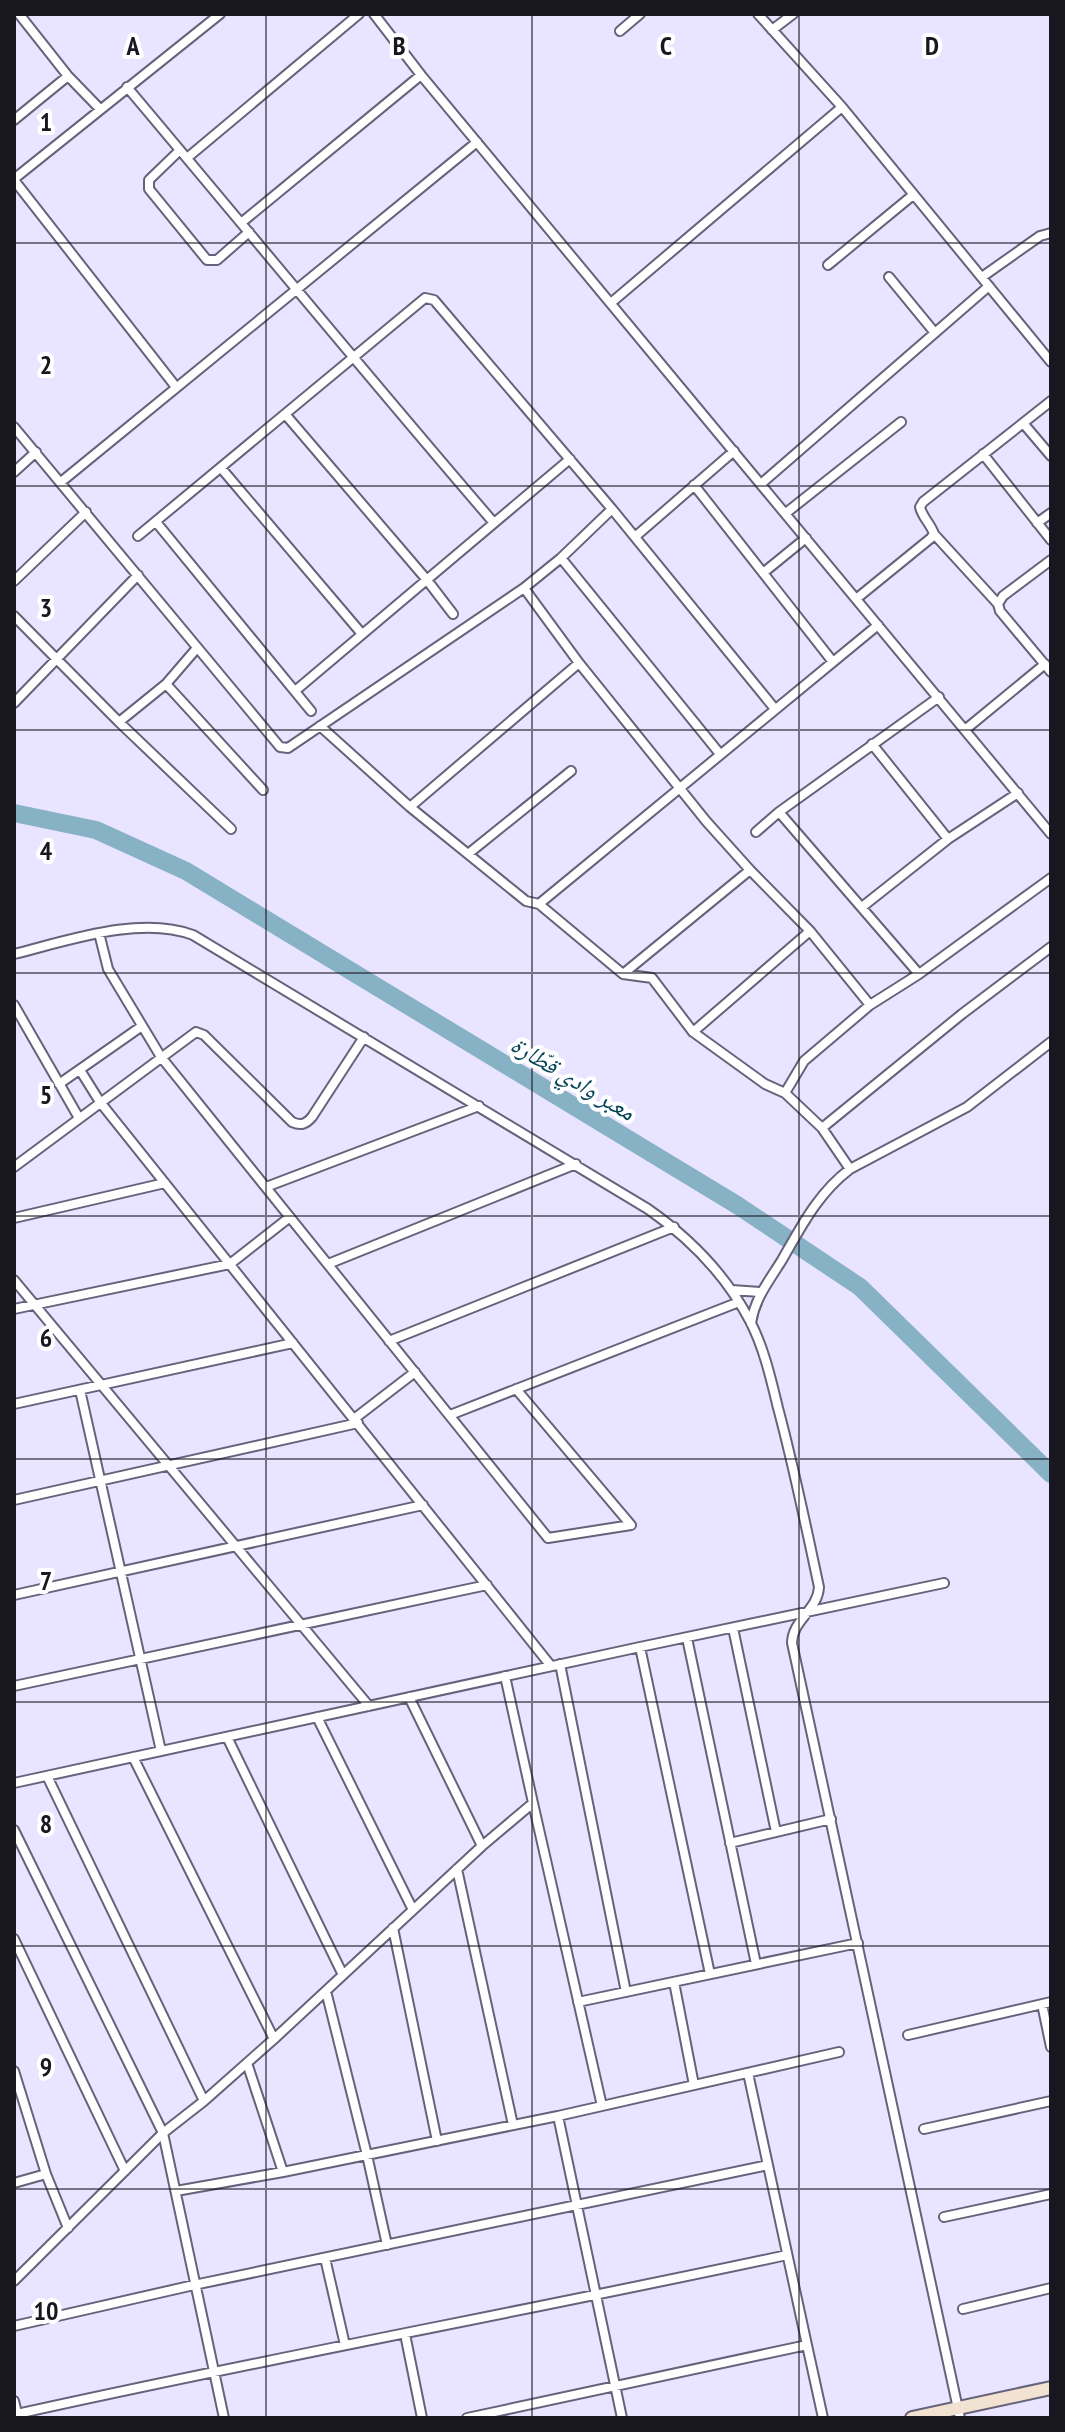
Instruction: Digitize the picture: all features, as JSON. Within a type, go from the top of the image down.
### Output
[{"type":"street","points":[[176,387],[14,179],[220,14]]},
{"type":"street","points":[[187,158],[359,14]]},
{"type":"street","points":[[620,31],[640,14]]},
{"type":"street","points":[[758,14],[842,107],[1051,362]]},
{"type":"street","points":[[772,30],[793,14]]},
{"type":"street","points":[[379,16],[421,75],[1051,834]]},
{"type":"street","points":[[18,19],[100,109]]},
{"type":"street","points":[[241,223],[421,75]]},
{"type":"street","points":[[14,120],[68,76]]},
{"type":"street","points":[[127,87],[494,523]]},
{"type":"street","points":[[612,302],[842,107]]},
{"type":"street","points":[[61,482],[477,142]]},
{"type":"street","points":[[180,150],[149,180],[149,189],[207,260],[217,260],[249,232]]},
{"type":"street","points":[[828,265],[913,195]]},
{"type":"street","points":[[982,277],[1040,236],[1051,233]]},
{"type":"street","points":[[889,277],[935,333]]},
{"type":"street","points":[[762,483],[989,286]]},
{"type":"street","points":[[138,536],[425,298],[434,300],[636,536],[775,709]]},
{"type":"street","points":[[966,729],[1048,668],[1000,611],[998,604],[934,534],[920,507],[1051,401]]},
{"type":"street","points":[[285,414],[453,614]]},
{"type":"street","points":[[786,513],[901,422]]},
{"type":"street","points":[[1023,423],[1051,456]]},
{"type":"street","points":[[14,427],[280,747],[288,748],[524,588],[612,509]]},
{"type":"street","points":[[636,536],[734,451]]},
{"type":"street","points":[[14,472],[36,452]]},
{"type":"street","points":[[983,454],[1051,540]]},
{"type":"street","points":[[295,691],[570,459]]},
{"type":"street","points":[[221,468],[362,634]]},
{"type":"street","points":[[694,485],[833,662]]},
{"type":"street","points":[[14,581],[86,512]]},
{"type":"street","points":[[1037,523],[1051,513]]},
{"type":"street","points":[[156,522],[311,711]]},
{"type":"street","points":[[856,599],[934,534]]},
{"type":"street","points":[[763,573],[806,538]]},
{"type":"street","points":[[561,558],[720,754]]},
{"type":"street","points":[[998,604],[1003,596],[1051,560]]},
{"type":"street","points":[[14,703],[138,575]]},
{"type":"street","points":[[524,588],[579,663],[679,787],[750,870],[810,931],[870,1005]]},
{"type":"street","points":[[14,616],[231,829]]},
{"type":"street","points":[[539,904],[878,625]]},
{"type":"street","points":[[119,722],[166,684],[197,648]]},
{"type":"street","points":[[410,807],[579,663]]},
{"type":"street","points":[[166,684],[263,790]]},
{"type":"street","points":[[756,832],[779,812],[939,697]]},
{"type":"street","points":[[320,726],[410,807],[526,901],[539,904],[623,974],[652,978],[693,1032],[765,1084],[785,1093],[822,1128],[850,1169]]},
{"type":"street","points":[[872,744],[948,839]]},
{"type":"street","points":[[468,854],[571,771]]},
{"type":"street","points":[[862,907],[948,839],[1018,793]]},
{"type":"street","points":[[779,812],[919,974]]},
{"type":"street","points":[[623,974],[750,870]]},
{"type":"street","points":[[785,1093],[804,1061],[870,1005],[919,974],[1051,878]]},
{"type":"street","points":[[14,954],[99,933],[154,927],[181,930],[193,935],[576,1164],[674,1227],[732,1290],[751,1323],[769,1372],[819,1587],[818,1597],[794,1628],[792,1643],[958,2413]]},
{"type":"street","points":[[693,1032],[810,931]]},
{"type":"street","points":[[99,933],[108,969],[161,1057],[548,1538],[631,1525],[516,1389]]},
{"type":"street","points":[[822,1128],[962,1014],[1051,947]]},
{"type":"street","points":[[14,1005],[79,1118]]},
{"type":"street","points":[[59,1084],[142,1026]]},
{"type":"street","points":[[14,1167],[196,1032],[204,1035],[292,1122],[298,1124],[306,1123],[312,1117],[364,1037]]},
{"type":"street","points":[[751,1323],[760,1292],[818,1199],[838,1178],[967,1107],[1051,1042]]},
{"type":"street","points":[[80,1070],[100,1102],[487,1585],[555,1665],[626,1992]]},
{"type":"street","points":[[266,1187],[479,1106]]},
{"type":"street","points":[[328,1264],[576,1164]]},
{"type":"street","points":[[14,1218],[165,1183]]},
{"type":"street","points":[[14,1309],[230,1264],[290,1217]]},
{"type":"street","points":[[389,1341],[674,1227]]},
{"type":"street","points":[[14,1280],[369,1706]]},
{"type":"street","points":[[732,1290],[760,1292]]},
{"type":"street","points":[[450,1415],[739,1302]]},
{"type":"street","points":[[14,1404],[293,1343]]},
{"type":"street","points":[[14,1500],[356,1421],[415,1372]]},
{"type":"street","points":[[80,1390],[161,1751]]},
{"type":"street","points":[[14,1595],[423,1505]]},
{"type":"street","points":[[14,1783],[944,1583]]},
{"type":"street","points":[[14,1686],[487,1585]]},
{"type":"street","points":[[733,1628],[776,1832]]},
{"type":"street","points":[[687,1638],[756,1964]]},
{"type":"street","points":[[640,1647],[710,1974]]},
{"type":"street","points":[[505,1676],[602,2106]]},
{"type":"street","points":[[409,1697],[482,1846]]},
{"type":"street","points":[[317,1717],[413,1910]]},
{"type":"street","points":[[227,1737],[343,1975]]},
{"type":"street","points":[[133,1757],[274,2039]]},
{"type":"street","points":[[47,1776],[204,2101]]},
{"type":"street","points":[[14,2281],[163,2133],[274,2039],[482,1846],[533,1803]]},
{"type":"street","points":[[730,1843],[831,1819]]},
{"type":"street","points":[[14,1830],[163,2133],[224,2418]]},
{"type":"street","points":[[457,1869],[513,2125]]},
{"type":"street","points":[[393,1928],[437,2141]]},
{"type":"street","points":[[14,1939],[125,2171]]},
{"type":"street","points":[[578,2002],[858,1943]]},
{"type":"street","points":[[674,1982],[694,2085]]},
{"type":"street","points":[[326,1991],[387,2245]]},
{"type":"street","points":[[908,2035],[1046,2003],[1051,2047]]},
{"type":"street","points":[[176,2191],[558,2116],[839,2052]]},
{"type":"street","points":[[247,2063],[283,2172]]},
{"type":"street","points":[[14,2071],[46,2174],[68,2228]]},
{"type":"street","points":[[748,2073],[823,2418]]},
{"type":"street","points":[[924,2129],[1051,2101]]},
{"type":"street","points":[[558,2116],[622,2418]]},
{"type":"street","points":[[14,2326],[194,2285],[768,2165]]},
{"type":"street","points":[[14,2183],[46,2174]]},
{"type":"street","points":[[944,2217],[1051,2194]]},
{"type":"street","points":[[14,2401],[17,2416],[215,2370],[596,2296],[787,2255]]},
{"type":"street","points":[[325,2258],[345,2345]]},
{"type":"street","points":[[963,2309],[1051,2288]]},
{"type":"street","points":[[405,2334],[422,2418]]},
{"type":"street","points":[[467,2418],[807,2345]]},
{"type":"street","points":[[912,2418],[958,2413],[1051,2388]]},
{"type":"waterway","name":"معبر وادي قطّارة","points":[[14,813],[96,830],[186,871],[737,1205],[860,1287],[1051,1474]]}]
